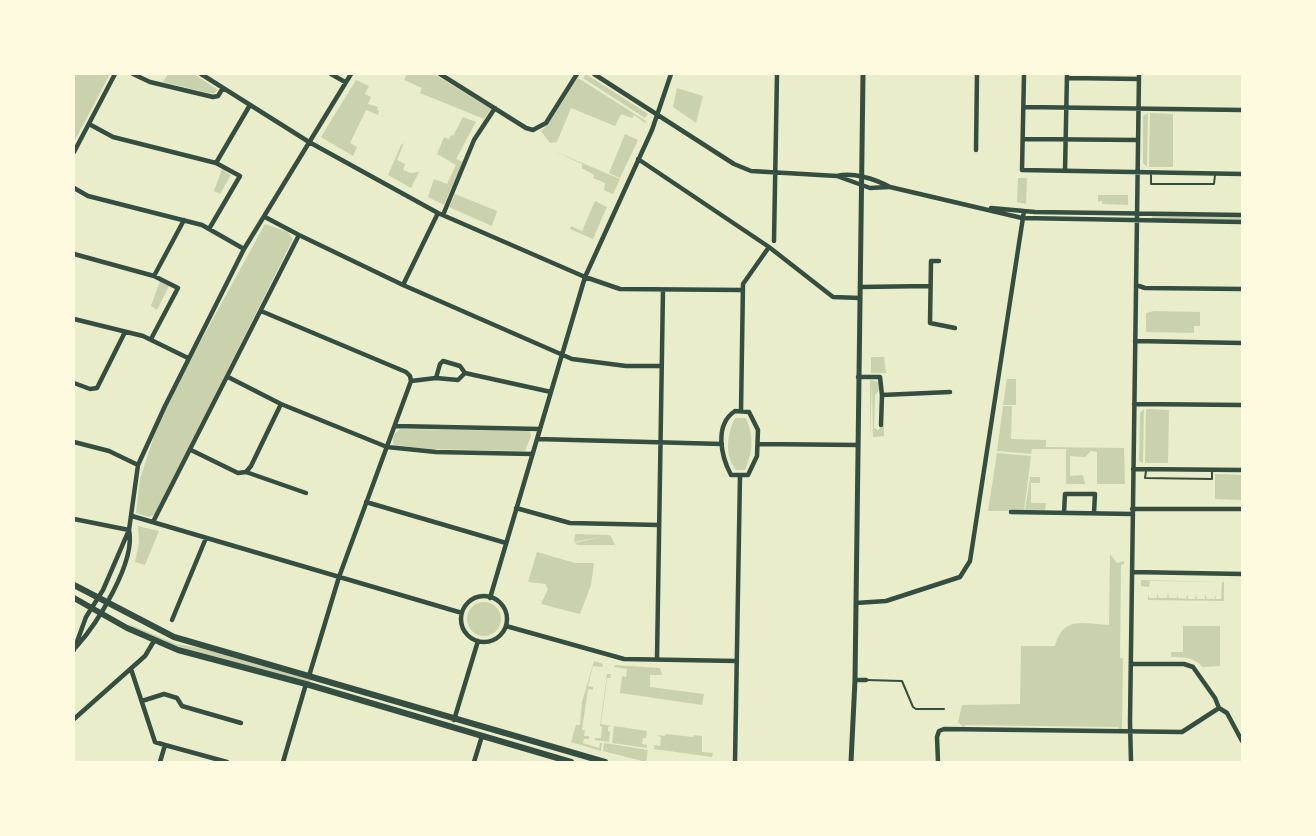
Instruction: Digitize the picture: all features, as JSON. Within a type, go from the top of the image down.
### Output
[{"type":"main road","points":[[74,585],[174,637],[604,762]]},
{"type":"main road","points":[[74,598],[153,641],[571,762]]},
{"type":"street","points":[[74,152],[115,74]]},
{"type":"street","points":[[133,74],[150,82],[213,97],[218,96],[223,88]]},
{"type":"street","points":[[201,74],[309,142],[440,214],[585,277],[620,289],[743,290]]},
{"type":"street","points":[[331,74],[345,82]]},
{"type":"street","points":[[129,530],[131,538],[125,565],[106,603],[74,650],[78,634],[129,530],[138,465],[188,358],[244,249],[351,74]]},
{"type":"street","points":[[440,74],[526,128],[537,129],[546,123],[577,74]]},
{"type":"street","points":[[594,74],[742,168],[836,176],[862,181],[878,189],[890,187],[1023,214],[1242,222]]},
{"type":"street","points":[[490,598],[585,277],[658,114],[671,74]]},
{"type":"street","points":[[774,241],[777,74]]},
{"type":"street","points":[[851,762],[855,680],[863,74]]},
{"type":"street","points":[[976,150],[977,74]]},
{"type":"street","points":[[1024,74],[1022,170],[1242,174]]},
{"type":"street","points":[[1065,171],[1067,76],[1139,76],[1131,762]]},
{"type":"street","points":[[216,163],[250,105]]},
{"type":"street","points":[[1024,107],[1242,110]]},
{"type":"street","points":[[403,285],[474,140],[495,108]]},
{"type":"street","points":[[89,124],[113,137],[216,163],[240,176],[208,229]]},
{"type":"street","points":[[1023,139],[1138,140]]},
{"type":"street","points":[[638,159],[769,247],[833,297],[860,298]]},
{"type":"street","points":[[74,188],[88,196],[184,220],[208,229],[244,249]]},
{"type":"street","points":[[1023,214],[1242,215]]},
{"type":"street","points":[[855,603],[886,601],[960,577],[970,561],[1023,214]]},
{"type":"street","points":[[265,217],[403,285],[561,355],[584,362],[661,366]]},
{"type":"street","points":[[154,276],[184,220]]},
{"type":"street","points":[[153,522],[299,235]]},
{"type":"street","points":[[741,411],[743,284],[769,247]]},
{"type":"street","points":[[74,254],[154,276],[178,288],[151,339]]},
{"type":"street","points":[[939,261],[931,261],[930,323],[955,328]]},
{"type":"street","points":[[1136,285],[1144,288],[1242,289]]},
{"type":"street","points":[[860,287],[930,286]]},
{"type":"street","points":[[657,659],[663,290]]},
{"type":"street","points":[[261,311],[406,372],[411,381],[339,577],[309,676]]},
{"type":"street","points":[[74,319],[151,339],[188,358]]},
{"type":"street","points":[[74,383],[90,389],[97,388],[125,332]]},
{"type":"street","points":[[1135,341],[1242,343]]},
{"type":"street","points":[[436,378],[443,361],[460,366],[464,373],[551,392]]},
{"type":"street","points":[[411,381],[436,378],[458,380],[464,373]]},
{"type":"street","points":[[228,377],[281,404],[387,447],[421,452],[532,454]]},
{"type":"street","points":[[858,377],[880,377],[881,425]]},
{"type":"street","points":[[882,395],[950,392]]},
{"type":"street","points":[[246,472],[281,404]]},
{"type":"street","points":[[1134,404],[1242,405]]},
{"type":"street","points":[[741,411],[747,411],[751,415],[758,430],[757,456],[749,474],[733,477],[722,455],[722,430],[732,412],[741,411]]},
{"type":"street","points":[[395,426],[540,429]]},
{"type":"street","points":[[537,439],[722,444]]},
{"type":"street","points":[[74,442],[109,451],[138,465]]},
{"type":"street","points":[[758,444],[858,445]]},
{"type":"street","points":[[191,450],[238,473],[246,472],[306,493]]},
{"type":"street","points":[[1133,469],[1242,470]]},
{"type":"street","points":[[735,762],[740,476]]},
{"type":"street","points":[[1064,513],[1065,494],[1095,494],[1094,513]]},
{"type":"street","points":[[366,502],[506,543]]},
{"type":"street","points":[[516,508],[570,523],[659,525]]},
{"type":"street","points":[[1011,512],[1242,509]]},
{"type":"street","points":[[132,516],[462,613]]},
{"type":"street","points":[[74,519],[129,530]]},
{"type":"street","points":[[172,620],[206,538]]},
{"type":"street","points":[[1132,572],[1242,574]]},
{"type":"street","points":[[478,596],[490,598],[502,604],[508,615],[500,637],[489,643],[468,637],[461,627],[466,603],[478,596]]},
{"type":"street","points":[[506,626],[616,657],[737,661]]},
{"type":"street","points":[[452,727],[478,640]]},
{"type":"street","points":[[74,719],[145,656],[153,641]]},
{"type":"street","points":[[1131,664],[1190,666],[1199,673],[1219,708],[1227,713],[1242,741]]},
{"type":"street","points":[[131,669],[155,741],[205,760],[227,762]]},
{"type":"street","points":[[855,680],[866,680]]},
{"type":"street","points":[[283,762],[306,684]]},
{"type":"street","points":[[142,701],[164,694],[177,698],[182,706],[241,723]]},
{"type":"street","points":[[937,762],[937,737],[939,731],[944,729],[1184,731],[1219,708]]},
{"type":"street","points":[[474,762],[482,736]]},
{"type":"street","points":[[160,762],[165,745]]},
{"type":"lane","points":[[1151,172],[1151,184],[1214,184],[1215,173]]},
{"type":"lane","points":[[1146,469],[1145,478],[1212,479],[1212,470]]},
{"type":"lane","points":[[866,680],[902,681],[913,707],[944,709]]},
{"type":"green space","points":[[74,74],[110,74],[74,142]]},
{"type":"green space","points":[[168,74],[194,74],[218,90],[213,94],[163,82]]},
{"type":"green space","points":[[407,74],[434,74],[491,109],[484,119],[420,93],[422,88],[404,80]]},
{"type":"green space","points":[[586,74],[648,114],[645,118],[583,78]]},
{"type":"green space","points":[[578,78],[646,121],[645,123],[634,115],[632,118],[621,114],[615,126],[571,108],[557,142],[550,143],[541,131]]},
{"type":"green space","points":[[356,80],[369,86],[365,94],[371,97],[368,104],[378,107],[379,111],[378,115],[366,110],[350,143],[357,147],[353,156],[321,137]]},
{"type":"green space","points":[[677,88],[703,96],[696,123],[673,107]]},
{"type":"green space","points":[[1148,113],[1147,167],[1143,163],[1143,116]]},
{"type":"green space","points":[[1150,113],[1173,114],[1173,167],[1149,167]]},
{"type":"green space","points":[[463,117],[476,122],[456,159],[463,162],[444,205],[428,197],[434,179],[447,184],[456,165],[437,154],[444,137],[449,139],[453,136]]},
{"type":"green space","points":[[625,134],[638,140],[620,178],[609,173]]},
{"type":"green space","points":[[404,143],[397,160],[405,164],[403,170],[419,172],[411,188],[388,175]]},
{"type":"green space","points":[[554,151],[620,179],[613,194],[604,190],[605,183],[593,178],[594,175],[582,168],[582,164]]},
{"type":"green space","points":[[222,169],[231,175],[220,194],[214,191]]},
{"type":"green space","points":[[1018,178],[1027,178],[1026,204],[1017,202]]},
{"type":"green space","points":[[455,194],[497,211],[492,226],[449,207]]},
{"type":"green space","points":[[1098,195],[1128,195],[1128,205],[1102,204],[1102,201],[1098,202]]},
{"type":"green space","points":[[595,201],[607,207],[593,239],[570,229],[571,226],[582,231]]},
{"type":"green space","points":[[1152,215],[1242,217],[1242,220],[1152,219]]},
{"type":"green space","points":[[265,224],[288,232],[293,239],[155,515],[148,517],[136,513],[140,479],[154,436],[181,377]]},
{"type":"green space","points":[[160,281],[169,286],[157,310],[151,306]]},
{"type":"green space","points":[[1200,312],[1200,326],[1194,326],[1194,333],[1146,332],[1146,313]]},
{"type":"green space","points":[[871,357],[884,357],[886,373],[871,373]]},
{"type":"green space","points":[[1007,379],[1016,379],[1016,405],[1003,405]]},
{"type":"green space","points":[[870,380],[880,382],[880,389],[875,395],[874,428],[878,430],[884,424],[884,436],[873,437],[872,382],[870,438]]},
{"type":"green space","points":[[1003,406],[1012,406],[1011,439],[1046,440],[1046,447],[1124,448],[1125,484],[1097,484],[1097,452],[1091,451],[1085,457],[1070,456],[1070,476],[1083,475],[1085,484],[1066,484],[1066,449],[1032,449],[1031,454],[997,451]]},
{"type":"green space","points":[[1144,409],[1143,463],[1139,461],[1140,413]]},
{"type":"green space","points":[[1146,409],[1169,410],[1168,463],[1145,463]]},
{"type":"green space","points":[[735,418],[746,418],[751,438],[750,457],[745,470],[736,470],[728,452],[728,439]]},
{"type":"green space","points":[[401,429],[530,431],[531,436],[525,451],[429,449],[394,445],[394,436]]},
{"type":"green space","points":[[997,453],[1031,456],[1024,511],[988,511]]},
{"type":"green space","points":[[1215,474],[1242,475],[1242,500],[1215,499]]},
{"type":"green space","points":[[1030,477],[1040,477],[1040,483],[1031,483],[1031,503],[1046,503],[1045,510],[1025,511]]},
{"type":"green space","points":[[138,526],[159,531],[145,565],[135,562],[139,543]]},
{"type":"green space","points":[[575,534],[610,535],[617,548],[615,545],[577,545],[575,543],[600,537],[574,542]]},
{"type":"green space","points":[[537,552],[575,563],[594,563],[591,585],[580,614],[541,604],[548,589],[545,584],[528,582]]},
{"type":"green space","points":[[1110,554],[1117,563],[1124,561],[1121,565],[1122,730],[1118,727],[965,725],[964,728],[958,722],[962,705],[1020,704],[1021,646],[1055,646],[1063,630],[1069,625],[1109,625]]},
{"type":"green space","points":[[1141,580],[1224,582],[1224,601],[1148,600],[1148,594],[1149,598],[1157,598],[1157,593],[1159,598],[1167,598],[1168,593],[1169,598],[1177,598],[1177,594],[1178,598],[1186,599],[1188,594],[1188,599],[1195,599],[1196,594],[1197,599],[1205,599],[1205,594],[1207,599],[1215,599],[1215,594],[1216,599],[1221,599],[1222,582],[1150,581],[1149,587],[1141,586]]},
{"type":"green space","points":[[484,602],[496,607],[501,619],[496,631],[484,636],[472,631],[467,619],[472,607]]},
{"type":"green space","points":[[129,624],[176,644],[201,648],[311,680],[310,682],[242,665],[185,648],[140,632]]},
{"type":"green space","points":[[1183,626],[1220,626],[1220,666],[1203,667],[1205,670],[1192,659],[1171,657],[1171,652],[1183,652]]},
{"type":"green space","points":[[594,661],[603,664],[602,667],[593,666],[588,686],[593,687],[593,690],[588,689],[582,730],[585,730],[584,736],[589,736],[589,739],[584,739],[583,743],[599,748],[602,743],[601,751],[571,742],[576,725],[580,725],[582,702]]},
{"type":"green space","points":[[614,667],[660,668],[662,675],[650,675],[650,687],[704,694],[702,705],[620,693],[622,676],[626,677],[627,669]]},
{"type":"green space","points":[[607,674],[611,674],[610,678],[607,678],[601,724],[611,726],[608,727],[609,742],[595,740],[601,738],[600,726]]},
{"type":"green space","points":[[614,726],[647,731],[642,744],[647,745],[647,748],[612,743]]},
{"type":"green space","points":[[656,735],[702,736],[702,752],[713,753],[712,757],[654,749],[654,745],[660,746],[661,737]]},
{"type":"green space","points":[[604,743],[648,750],[646,762],[603,751]]}]
